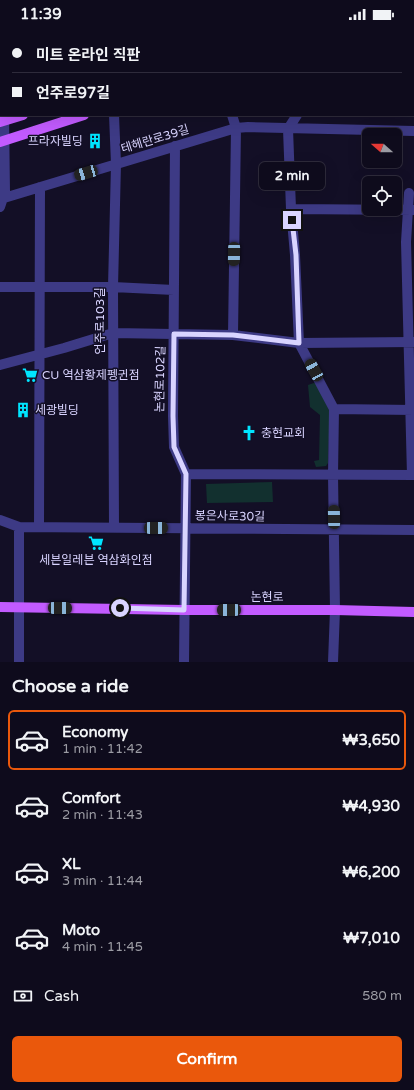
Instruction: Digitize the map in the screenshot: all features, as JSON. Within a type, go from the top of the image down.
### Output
[{"type":"main road","points":[[3,119],[18,116]]},
{"type":"main road","points":[[2,141],[81,116]]},
{"type":"main road","name":"논현로","points":[[0,607],[414,612]]},
{"type":"street","name":"언주로103길","points":[[114,116],[116,164],[113,287],[114,528]]},
{"type":"street","points":[[232,116],[236,128],[233,335]]},
{"type":"street","points":[[296,116],[288,129],[291,209],[296,255],[299,343],[334,409],[333,475],[335,610],[333,662]]},
{"type":"street","points":[[2,203],[5,192],[2,141],[3,119]]},
{"type":"street","name":"테헤란로39길","points":[[2,203],[40,187],[236,128],[248,127],[414,131]]},
{"type":"street","name":"논현로102길","points":[[175,146],[173,416],[174,447],[186,474],[184,528],[184,662]]},
{"type":"street","points":[[39,527],[41,354],[40,187]]},
{"type":"street","points":[[186,474],[413,475],[411,342],[406,242],[411,210],[410,193]]},
{"type":"street","points":[[291,209],[411,210]]},
{"type":"street","points":[[0,287],[113,287],[174,290]]},
{"type":"street","points":[[0,365],[113,333],[233,335],[299,343],[411,342]]},
{"type":"street","points":[[334,409],[412,410]]},
{"type":"street","name":"봉은사로30길","points":[[0,520],[19,527],[414,530]]},
{"type":"street","points":[[18,662],[19,527]]},
{"type":"green space","points":[[316,383],[330,412],[328,463],[326,466],[316,467],[314,461],[319,460],[320,415],[310,407],[308,385]]},
{"type":"green space","points":[[272,482],[273,502],[207,503],[206,484]]},
{"type":"place","name":"프라자빌딩","points":[[95,141]]},
{"type":"place","name":"CU 역삼황제펭귄점","points":[[30,375]]},
{"type":"place","name":"세광빌딩","points":[[23,410]]},
{"type":"place","name":"충현교회","points":[[249,433]]},
{"type":"place","name":"세븐일레븐 역삼화인점","points":[[96,543]]},
{"type":"route","points":[[120,608],[184,610],[184,528],[186,474],[174,447],[174,334],[233,335],[299,343],[296,255],[292,220]]}]
